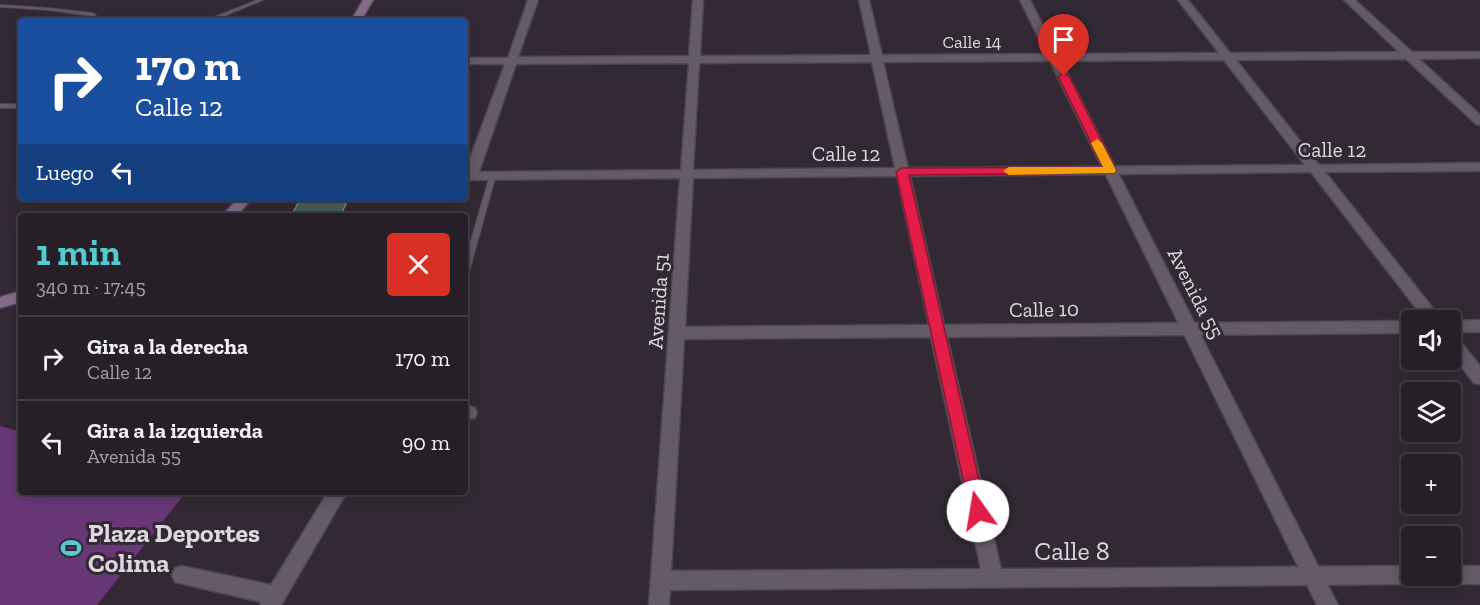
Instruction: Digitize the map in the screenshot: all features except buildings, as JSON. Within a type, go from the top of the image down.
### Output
[{"type":"main road","points":[[356,18],[360,0]]},
{"type":"main road","points":[[357,18],[368,0]]},
{"type":"main road","points":[[232,213],[242,201]]},
{"type":"main road","points":[[0,303],[18,297]]},
{"type":"street","points":[[469,176],[533,0]]},
{"type":"street","name":"Avenida 51","points":[[659,605],[698,0]]},
{"type":"street","points":[[864,0],[993,579]]},
{"type":"street","name":"Avenida 55","points":[[1025,0],[1328,605]]},
{"type":"street","points":[[1183,0],[1426,310]]},
{"type":"street","points":[[1349,0],[1480,122]]},
{"type":"street","name":"Calle 14","points":[[468,61],[1480,55]]},
{"type":"street","name":"Calle 12","points":[[469,176],[1480,167]]},
{"type":"street","points":[[1461,326],[1480,326]]},
{"type":"street","name":"Calle 10","points":[[677,333],[1401,327]]},
{"type":"street","points":[[1461,354],[1480,378]]},
{"type":"street","points":[[182,575],[273,601],[336,495]]},
{"type":"street","name":"Calle 8","points":[[661,581],[1401,575]]},
{"type":"street","points":[[1461,575],[1480,575]]},
{"type":"lane","points":[[215,18],[261,0]]},
{"type":"lane","points":[[2,6],[40,7],[93,15],[94,18]]},
{"type":"lane","points":[[0,106],[18,106]]},
{"type":"lane","points":[[468,262],[493,175]]},
{"type":"shaded area","name":"Plaza Deportes Colima","points":[[0,426],[18,431],[18,495],[184,495],[97,605],[0,605]]},
{"type":"slow traffic","points":[[1009,171],[1111,170],[1097,143]]},
{"type":"place","name":"Plaza Deportes Colima","points":[[71,548]]},
{"type":"route","points":[[978,511],[902,172],[1111,170],[1064,76]]}]
